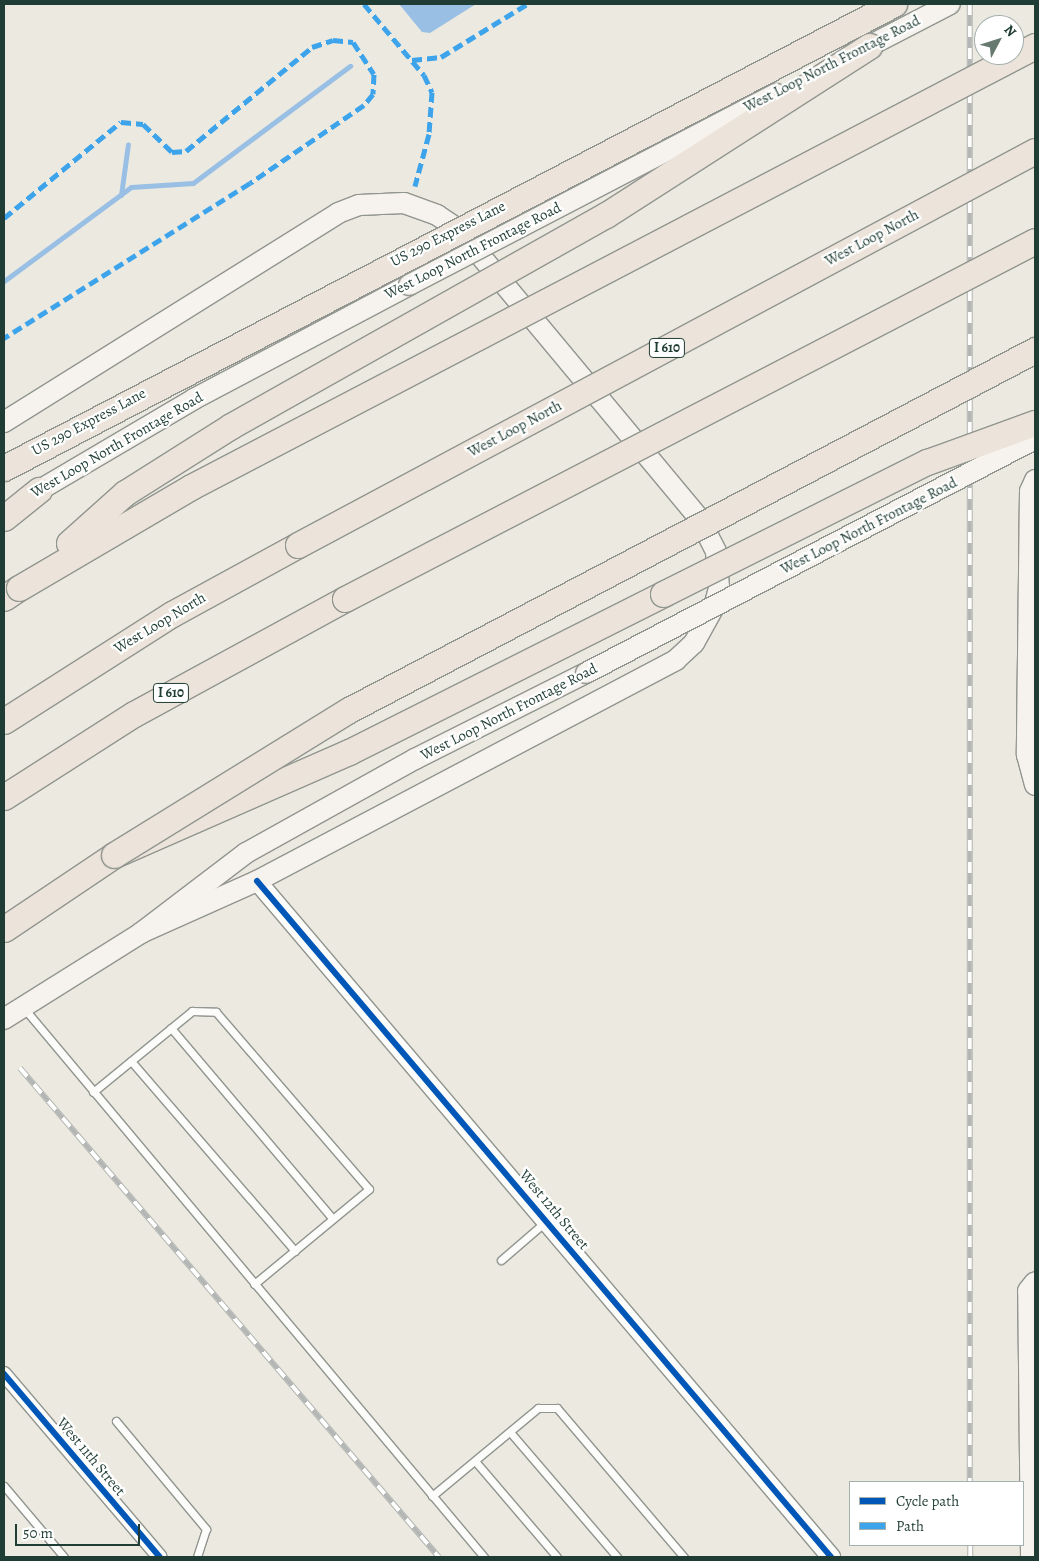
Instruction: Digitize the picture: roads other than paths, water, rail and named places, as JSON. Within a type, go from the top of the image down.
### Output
[{"type":"highway","name":"US 290 Express Lane","points":[[4,468],[894,4]]},
{"type":"highway","points":[[11,593],[125,493],[223,430],[335,364],[527,262],[606,215],[869,46]]},
{"type":"highway","points":[[11,593],[191,486],[1035,46]]},
{"type":"highway","name":"West Loop North","points":[[4,721],[172,614],[1035,150]]},
{"type":"highway","name":"I 610","points":[[4,797],[134,714],[345,599],[1035,241]]},
{"type":"highway","points":[[4,929],[114,855],[349,710],[1035,350]]},
{"type":"highway","points":[[114,855],[349,752],[927,462],[1035,423]]},
{"type":"highway","points":[[4,518],[39,490]]},
{"type":"main road","name":"West Loop North Frontage Road","points":[[4,512],[194,399],[950,4]]},
{"type":"main road","points":[[4,422],[338,214],[358,205],[404,203],[437,215],[459,230],[699,518],[716,552],[719,588],[703,630],[676,660],[257,881],[141,933]]},
{"type":"main road","name":"West Loop North Frontage Road","points":[[4,1019],[141,933],[246,853],[416,759],[586,673],[1035,439]]},
{"type":"main road","points":[[1035,480],[1030,490],[1027,755],[1035,785]]},
{"type":"main road","points":[[1031,1557],[1028,1291],[1035,1282]]},
{"type":"street","name":"West 12th Street","points":[[257,881],[547,1220],[831,1557]]},
{"type":"street","name":"West 11th Street","points":[[4,1374],[160,1557]]},
{"type":"lane","points":[[23,1007],[484,1557]]},
{"type":"lane","points":[[93,1092],[192,1011],[216,1012],[369,1189],[254,1284]]},
{"type":"lane","points":[[171,1028],[333,1219]]},
{"type":"lane","points":[[131,1061],[295,1251]]},
{"type":"lane","points":[[501,1260],[547,1220]]},
{"type":"lane","points":[[432,1496],[538,1408],[557,1408],[684,1557]]},
{"type":"lane","points":[[116,1421],[206,1529],[197,1557]]},
{"type":"lane","points":[[510,1432],[617,1557]]},
{"type":"lane","points":[[475,1461],[557,1557]]},
{"type":"lane","points":[[4,1486],[64,1557]]},
{"type":"water","points":[[399,4],[476,4],[430,33],[422,32]]},
{"type":"waterway","points":[[4,281],[131,187],[193,183],[350,66]]},
{"type":"waterway","points":[[121,195],[128,144]]},
{"type":"railway","points":[[970,4],[970,1481]]},
{"type":"railway","points":[[20,1068],[439,1557]]},
{"type":"railway","points":[[970,1546],[970,1557]]}]
